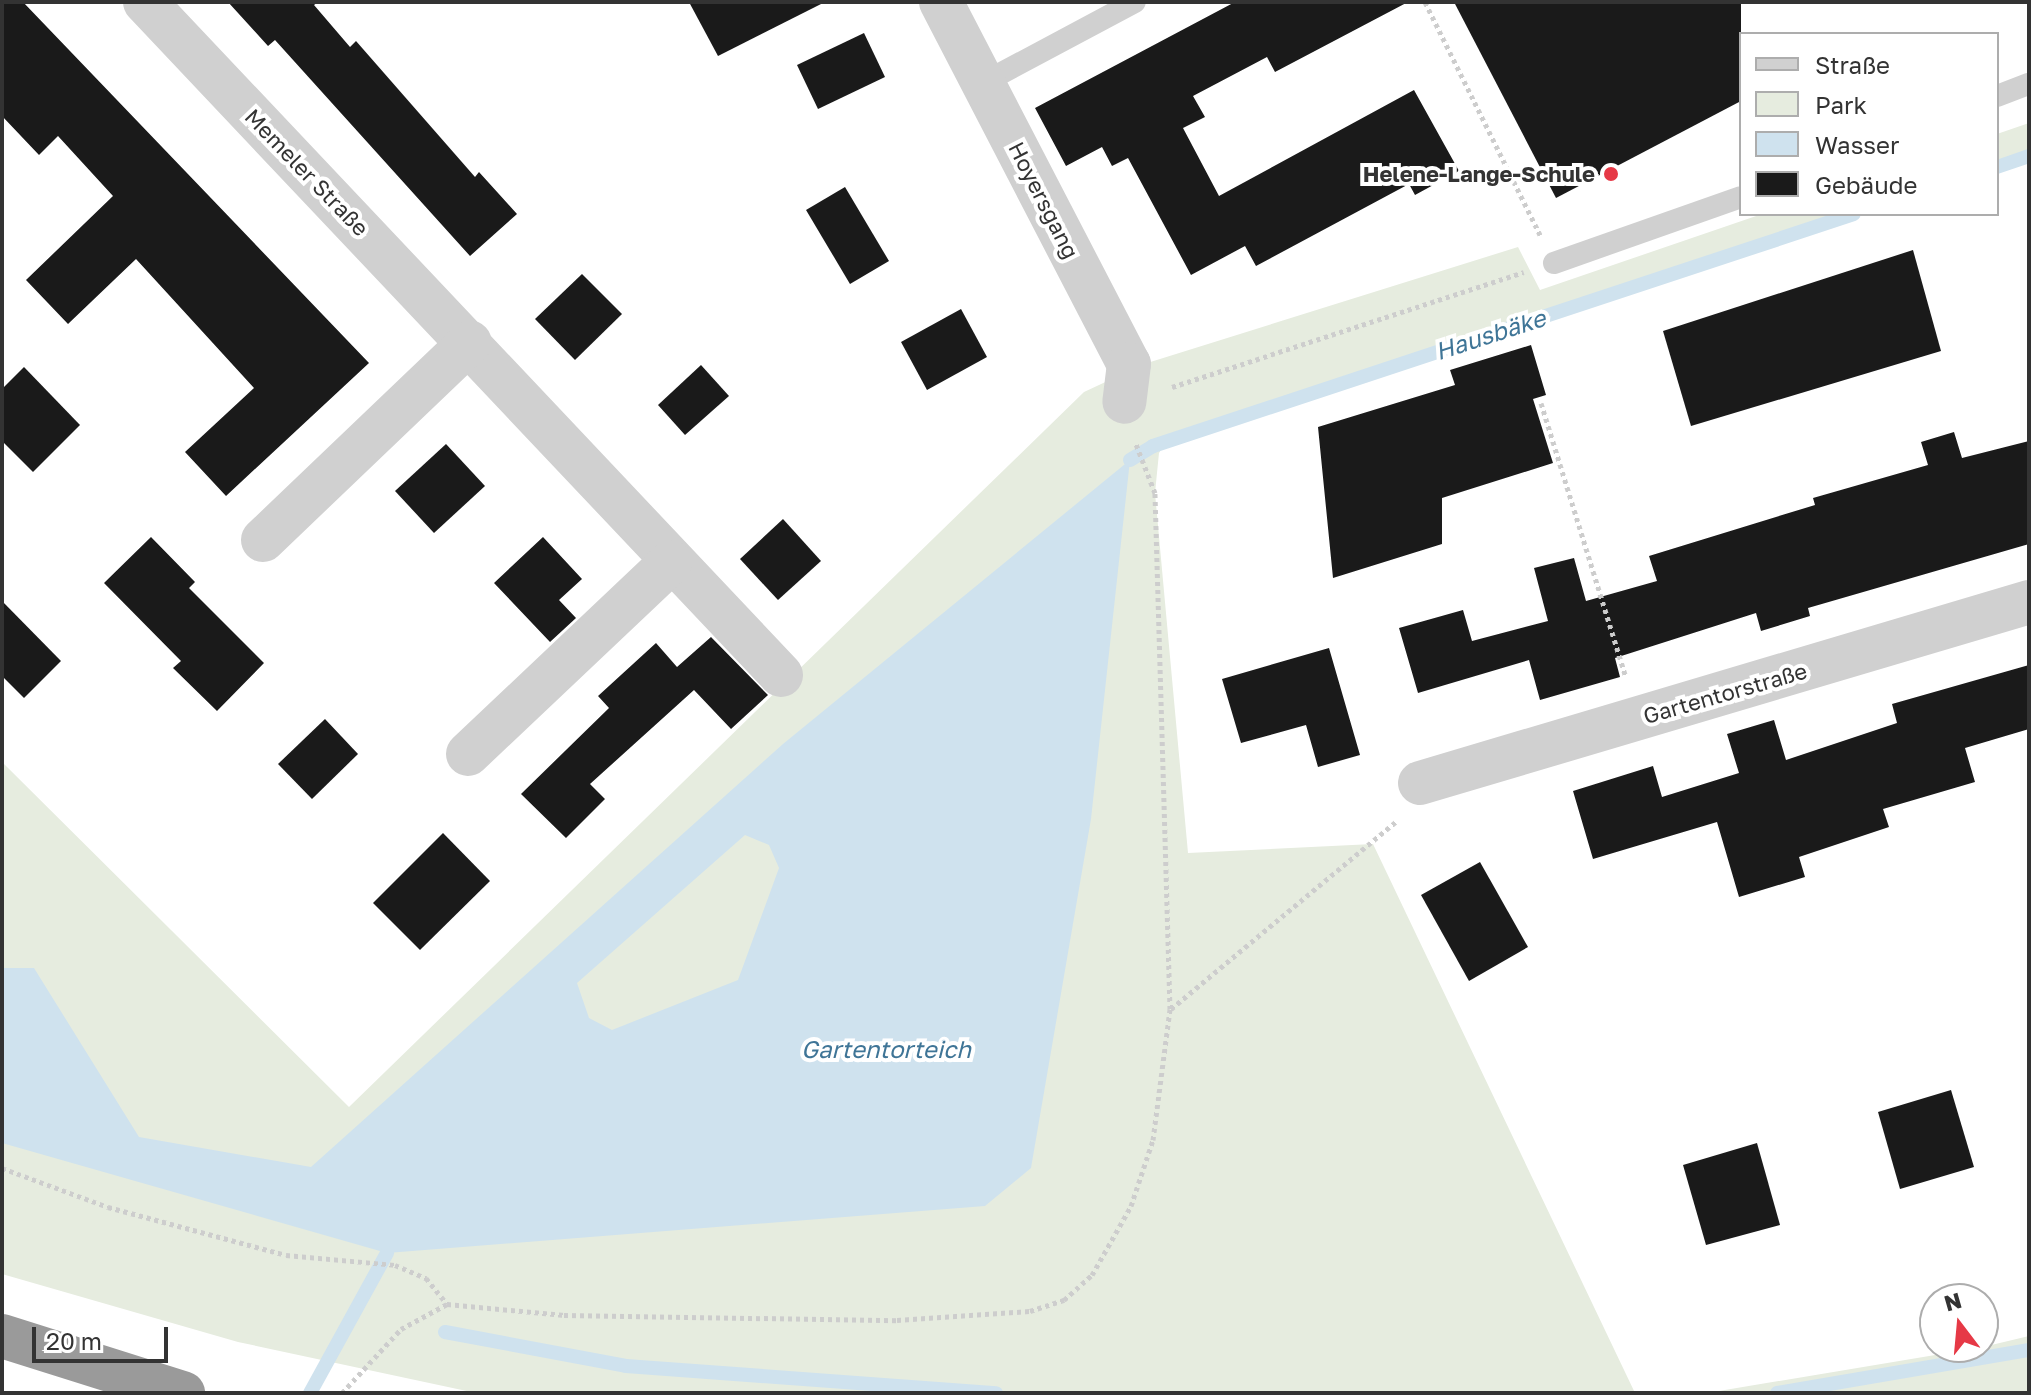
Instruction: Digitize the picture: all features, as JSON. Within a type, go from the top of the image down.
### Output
[{"type":"highway","points":[[2,1336],[183,1393]]},
{"type":"street","name":"Memeler Straße","points":[[145,2],[470,342],[671,562],[781,675]]},
{"type":"street","name":"Hoyersgang","points":[[941,2],[1129,364],[1128,417]]},
{"type":"street","points":[[263,540],[470,342]]},
{"type":"street","points":[[468,754],[671,562]]},
{"type":"street","name":"Gartentorstraße","points":[[1420,783],[2029,602]]},
{"type":"lane","points":[[983,83],[1135,2]]},
{"type":"lane","points":[[1999,95],[2029,84]]},
{"type":"lane","points":[[1554,263],[1739,198]]},
{"type":"path","points":[[342,1393],[401,1329],[447,1304],[564,1315],[897,1320],[1030,1311],[1064,1300],[1092,1275],[1131,1206],[1153,1140],[1170,1009],[1155,493],[1128,417],[1554,263],[1425,2]]},
{"type":"path","points":[[1541,403],[1638,718]]},
{"type":"path","points":[[1170,1009],[1400,819],[1420,783]]},
{"type":"path","points":[[2,1168],[108,1207],[286,1255],[346,1263],[395,1265],[426,1278],[447,1304]]},
{"type":"green space","points":[[2029,123],[2029,157],[1999,167],[1999,133]]},
{"type":"green space","points":[[1756,216],[1848,216],[1171,435],[1159,453],[1155,493],[1188,853],[1373,844],[1635,1393],[476,1393],[238,1342],[2,1274],[2,762],[349,1107],[1084,392],[1144,364],[1518,247],[1540,290]]},
{"type":"green space","points":[[2029,1336],[2029,1393],[1707,1393],[1919,1358],[1919,1363],[1999,1363],[1999,1343]]},
{"type":"water","name":"Gartentorteich","points":[[1130,460],[1091,819],[1031,1168],[985,1206],[387,1253],[2,1143],[2,968],[34,968],[139,1137],[311,1167],[783,744]],"holes":[[[745,835],[769,845],[779,868],[738,980],[612,1030],[589,1018],[577,983]]]},
{"type":"building","points":[[2,2],[23,2],[369,363],[226,496],[185,452],[254,388],[136,259],[68,324],[26,280],[113,196],[58,136],[39,155],[2,116]]},
{"type":"building","points":[[228,2],[318,2],[314,5],[350,47],[356,41],[475,177],[479,172],[517,214],[470,256],[275,40],[268,46]]},
{"type":"building","points":[[689,2],[825,2],[718,56]]},
{"type":"building","points":[[1235,2],[1408,2],[1275,72],[1267,57],[1193,96],[1205,117],[1183,128],[1219,196],[1414,90],[1459,171],[1415,195],[1409,184],[1256,266],[1245,246],[1191,275],[1128,158],[1112,166],[1102,147],[1066,166],[1035,108]]},
{"type":"building","name":"Helene-Lange-Schule","points":[[1454,2],[1741,2],[1739,102],[1556,198]]},
{"type":"building","points":[[864,33],[885,77],[818,109],[797,65]]},
{"type":"building","points":[[845,187],[889,261],[850,284],[806,210]]},
{"type":"building","points":[[1913,250],[1941,351],[1691,426],[1663,331]]},
{"type":"building","points":[[582,274],[622,314],[575,360],[535,319]]},
{"type":"building","points":[[961,309],[987,357],[927,390],[901,342]]},
{"type":"building","points":[[1531,345],[1546,395],[1533,399],[1553,463],[1442,498],[1442,544],[1333,578],[1318,427],[1455,385],[1450,370]]},
{"type":"building","points":[[701,365],[729,396],[685,435],[658,405]]},
{"type":"building","points":[[24,367],[80,425],[33,472],[2,441],[2,389]]},
{"type":"building","points":[[1954,432],[1962,458],[2029,441],[2029,544],[1808,608],[1810,616],[1761,631],[1756,613],[1615,658],[1620,677],[1540,700],[1529,660],[1418,693],[1399,628],[1463,610],[1472,641],[1548,621],[1534,568],[1574,558],[1586,601],[1657,581],[1649,556],[1815,505],[1813,498],[1928,465],[1921,442]]},
{"type":"building","points":[[446,444],[485,486],[434,533],[395,491]]},
{"type":"building","points":[[783,519],[821,561],[778,600],[740,559]]},
{"type":"building","points":[[151,537],[195,582],[189,588],[264,663],[217,711],[173,668],[181,661],[104,583]]},
{"type":"building","points":[[543,537],[582,579],[559,600],[576,618],[550,642],[494,583]]},
{"type":"building","points":[[2,601],[61,661],[24,698],[2,676]]},
{"type":"building","points":[[711,637],[768,695],[731,729],[694,690],[590,784],[605,799],[566,838],[521,794],[609,708],[598,696],[656,643],[677,667]]},
{"type":"building","points":[[1329,648],[1360,755],[1318,767],[1306,725],[1241,743],[1222,679]]},
{"type":"building","points":[[2029,665],[2029,729],[1965,748],[1975,782],[1883,809],[1889,827],[1799,857],[1805,877],[1739,897],[1717,822],[1593,859],[1573,791],[1653,766],[1662,797],[1739,773],[1727,734],[1774,720],[1786,760],[1897,723],[1892,704]]},
{"type":"building","points":[[325,719],[358,754],[312,799],[278,764]]},
{"type":"building","points":[[443,833],[490,881],[420,950],[373,903]]},
{"type":"building","points":[[1480,862],[1528,947],[1469,981],[1421,895]]},
{"type":"building","points":[[1951,1090],[1974,1167],[1900,1189],[1878,1112]]},
{"type":"building","points":[[1757,1143],[1780,1225],[1706,1245],[1683,1165]]},
{"type":"waterway","name":"Hausbäke","points":[[1999,166],[2029,156]]},
{"type":"waterway","name":"Hausbäke","points":[[1130,460],[1153,446],[1848,216]]},
{"type":"waterway","name":"Hausbäke","points":[[310,1393],[387,1253]]},
{"type":"waterway","points":[[445,1332],[626,1366],[996,1393]]},
{"type":"waterway","points":[[1777,1393],[2029,1350]]},
{"type":"place","name":"Helene-Lange-Schule","points":[[1611,174]]}]
